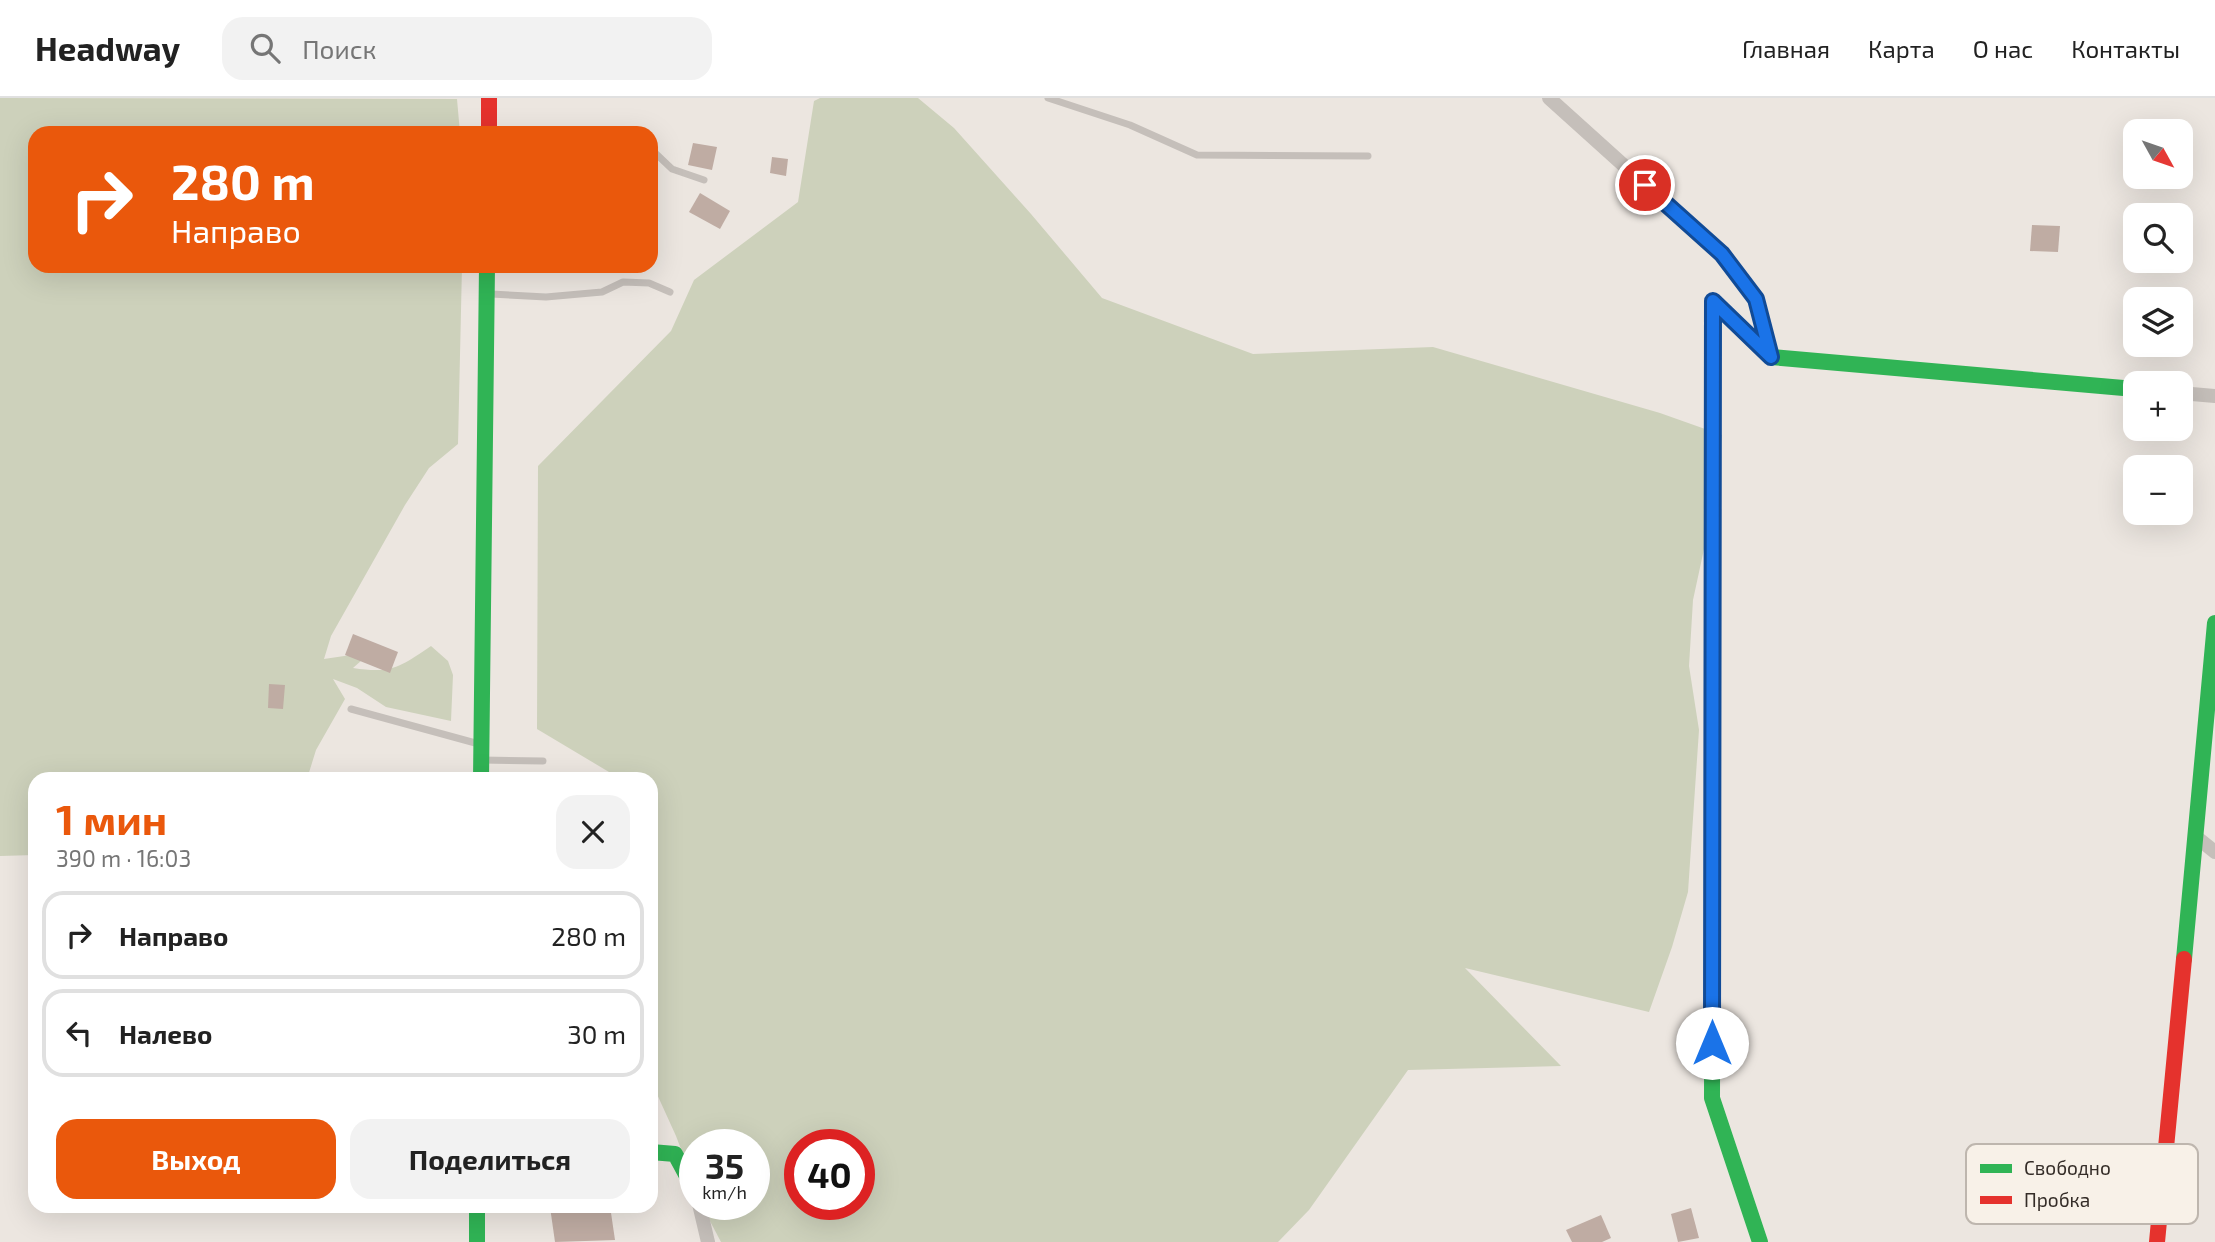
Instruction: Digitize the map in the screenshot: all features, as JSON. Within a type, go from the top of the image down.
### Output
[{"type":"street","points":[[489,98],[489,126]]},
{"type":"street","points":[[1549,98],[1722,254],[1756,299],[1771,357]]},
{"type":"street","points":[[481,772],[487,273]]},
{"type":"street","points":[[1760,1242],[1712,1098],[1713,301],[1771,357],[2123,388]]},
{"type":"street","points":[[2193,394],[2215,396]]},
{"type":"street","points":[[2166,1144],[2215,623]]},
{"type":"street","points":[[2195,836],[2215,852]]},
{"type":"street","points":[[658,1153],[675,1154],[679,1161]]},
{"type":"street","points":[[477,1213],[477,1242]]},
{"type":"street","points":[[703,1220],[708,1242]]},
{"type":"street","points":[[2157,1242],[2159,1224]]},
{"type":"lane","points":[[1048,98],[1130,125],[1197,155],[1368,156]]},
{"type":"lane","points":[[658,156],[672,169],[704,180]]},
{"type":"lane","points":[[487,293],[546,297],[602,292],[623,282],[649,283],[670,292]]},
{"type":"lane","points":[[351,709],[481,752],[543,761]]},
{"type":"green space","points":[[0,98],[457,99],[459,126],[28,126],[28,273],[462,273],[458,444],[429,468],[405,505],[331,636],[324,659],[371,652],[353,668],[387,669],[403,664],[431,646],[448,661],[453,675],[451,721],[386,707],[357,688],[333,679],[345,699],[316,750],[309,772],[28,772],[28,855],[0,856]]},
{"type":"green space","points":[[820,98],[918,98],[954,128],[1102,298],[1253,354],[1433,347],[1660,413],[1722,435],[1715,498],[1693,600],[1689,666],[1699,730],[1688,892],[1649,1012],[1465,968],[1561,1066],[1408,1070],[1309,1210],[1278,1242],[721,1242],[709,1220],[770,1220],[770,1129],[679,1129],[679,1144],[658,1096],[658,772],[609,772],[537,729],[538,466],[671,331],[694,280],[798,202],[814,101]]},
{"type":"building","points":[[693,143],[717,147],[712,170],[688,165]]},
{"type":"building","points":[[772,157],[788,159],[786,176],[770,173]]},
{"type":"building","points":[[700,193],[730,211],[720,229],[689,212]]},
{"type":"building","points":[[2032,225],[2060,226],[2058,252],[2030,251]]},
{"type":"building","points":[[353,634],[398,652],[390,673],[345,655]]},
{"type":"building","points":[[269,684],[285,685],[283,709],[268,708]]},
{"type":"building","points":[[1691,1208],[1699,1238],[1678,1242],[1671,1214]]},
{"type":"building","points":[[551,1213],[611,1213],[615,1240],[555,1242]]},
{"type":"building","points":[[1601,1215],[1611,1238],[1602,1242],[1572,1242],[1566,1230]]},
{"type":"traffic: fast","points":[[481,772],[487,273]]},
{"type":"traffic: fast","points":[[1746,333],[1771,357],[2123,388]]},
{"type":"traffic: fast","points":[[1713,623],[1712,1098],[1760,1242]]},
{"type":"traffic: fast","points":[[2184,959],[2215,623]]},
{"type":"traffic: fast","points":[[658,1153],[675,1154],[679,1161]]},
{"type":"traffic: fast","points":[[477,1213],[477,1242]]},
{"type":"traffic: jam","points":[[489,98],[489,126]]},
{"type":"traffic: jam","points":[[1713,623],[1713,301],[1746,333]]},
{"type":"traffic: jam","points":[[2166,1144],[2184,959]]},
{"type":"traffic: jam","points":[[2157,1242],[2159,1224]]},
{"type":"route","points":[[1645,185],[1722,254],[1756,299],[1771,357],[1713,301],[1712,1043]]}]
